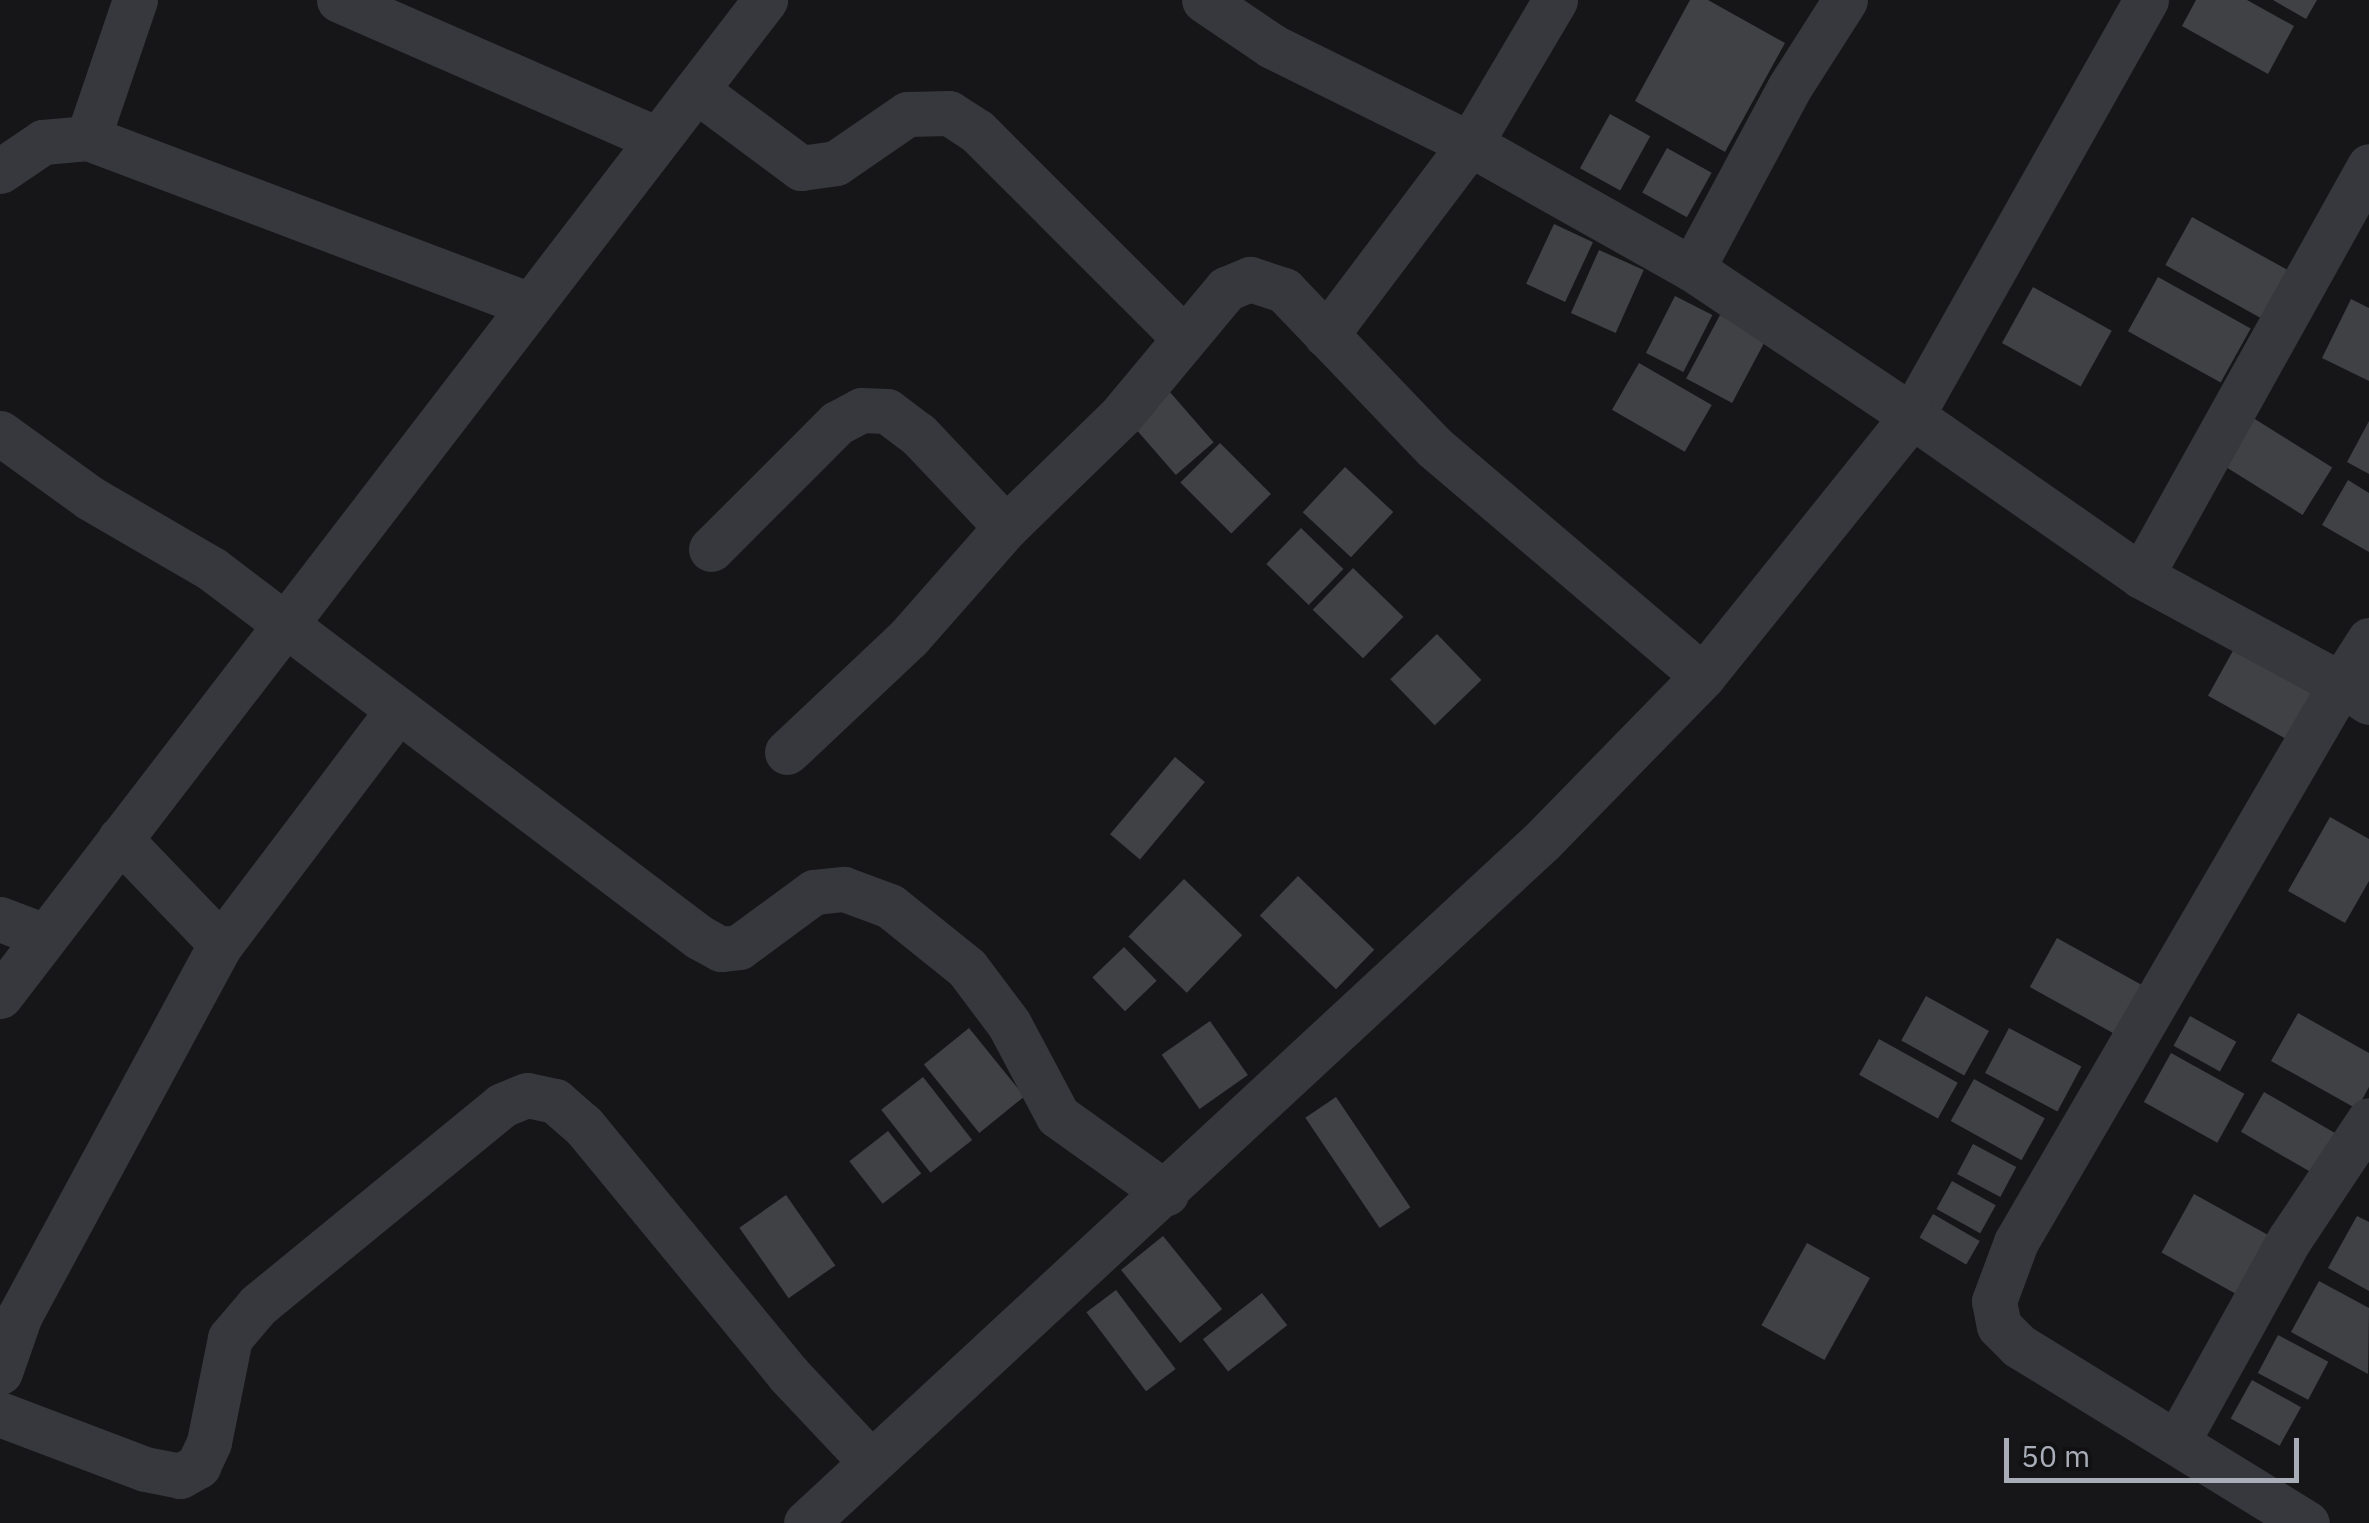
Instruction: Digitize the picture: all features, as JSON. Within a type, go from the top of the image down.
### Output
[{"type":"street","points":[[88,138],[135,0]]},
{"type":"street","points":[[339,0],[657,139]]},
{"type":"street","points":[[0,996],[765,0]]},
{"type":"street","points":[[1326,335],[1470,144],[1556,0]]},
{"type":"street","points":[[1692,269],[1789,88],[1845,0]]},
{"type":"street","points":[[806,1523],[1542,841],[1703,676],[1912,416],[2146,0]]},
{"type":"street","points":[[1234,8],[1692,269],[2142,576],[2355,693]]},
{"type":"street","points":[[696,90],[771,151],[817,169],[908,114],[948,113],[977,130],[1184,338]]},
{"type":"street","points":[[0,171],[43,142],[88,138],[529,305]]},
{"type":"street","points":[[2142,576],[2369,166]]},
{"type":"street","points":[[787,752],[908,636],[1006,527],[1122,414],[1226,290],[1250,278],[1284,290],[1447,459],[1703,676]]},
{"type":"street","points":[[711,549],[837,423],[861,410],[887,412],[918,434],[1006,527]]},
{"type":"street","points":[[0,433],[90,498],[212,568],[397,711],[721,949],[739,947],[814,892],[844,889],[890,906],[967,968],[1009,1024],[1058,1116],[1166,1193]]},
{"type":"street","points":[[2306,1523],[2019,1346],[1999,1326],[1994,1301],[2016,1242],[2355,693],[2369,640]]},
{"type":"street","points":[[0,1372],[10,1310],[221,944],[397,711]]},
{"type":"street","points":[[120,839],[221,944]]},
{"type":"street","points":[[0,918],[45,936]]},
{"type":"street","points":[[0,1414],[145,1469],[180,1476],[198,1466],[210,1442],[230,1338],[258,1305],[502,1105],[527,1095],[555,1101],[583,1125],[788,1374],[871,1462]]},
{"type":"street","points":[[2177,1442],[2290,1240],[2369,1120]]},
{"type":"building","points":[[1690,0],[1708,0],[1785,43],[1725,152],[1635,101]]},
{"type":"building","points":[[2196,0],[2247,0],[2294,26],[2268,74],[2182,26]]},
{"type":"building","points":[[2273,0],[2317,0],[2306,19]]},
{"type":"building","points":[[1610,114],[1650,136],[1620,191],[1580,168]]},
{"type":"building","points":[[1667,148],[1712,173],[1687,217],[1642,193]]},
{"type":"building","points":[[2192,217],[2287,270],[2261,318],[2165,265]]},
{"type":"building","points":[[1554,224],[1593,242],[1565,302],[1526,284]]},
{"type":"building","points":[[1599,250],[1644,270],[1616,333],[1571,313]]},
{"type":"building","points":[[2158,277],[2251,328],[2221,383],[2128,331]]},
{"type":"building","points":[[2033,287],[2112,331],[2081,387],[2002,343]]},
{"type":"building","points":[[1675,296],[1712,315],[1683,372],[1646,353]]},
{"type":"building","points":[[2351,299],[2369,308],[2369,381],[2322,358]]},
{"type":"building","points":[[1720,315],[1766,339],[1732,403],[1686,379]]},
{"type":"building","points":[[1639,363],[1712,405],[1685,452],[1612,410]]},
{"type":"building","points":[[1169,391],[1214,442],[1176,475],[1131,424]]},
{"type":"building","points":[[2250,416],[2332,467],[2303,515],[2220,463]]},
{"type":"building","points":[[2369,421],[2369,474],[2347,462]]},
{"type":"building","points":[[1220,443],[1271,494],[1231,534],[1180,483]]},
{"type":"building","points":[[1345,467],[1393,512],[1351,557],[1303,512]]},
{"type":"building","points":[[2348,480],[2369,493],[2369,552],[2322,525]]},
{"type":"building","points":[[1301,528],[1343,569],[1309,605],[1266,564]]},
{"type":"building","points":[[1353,568],[1403,617],[1363,658],[1313,610]]},
{"type":"building","points":[[1437,634],[1481,680],[1435,725],[1390,679]]},
{"type":"building","points":[[2240,638],[2326,686],[2294,743],[2208,696]]},
{"type":"building","points":[[1175,757],[1205,782],[1140,859],[1110,834]]},
{"type":"building","points":[[2330,817],[2369,839],[2369,881],[2345,923],[2288,891]]},
{"type":"building","points":[[1298,876],[1374,950],[1336,989],[1260,916]]},
{"type":"building","points":[[1184,879],[1242,935],[1187,993],[1128,937]]},
{"type":"building","points":[[2057,938],[2141,985],[2114,1034],[2030,987]]},
{"type":"building","points":[[1124,947],[1157,981],[1125,1011],[1092,978]]},
{"type":"building","points":[[1926,996],[1989,1031],[1964,1076],[1901,1041]]},
{"type":"building","points":[[2298,1013],[2369,1053],[2369,1087],[2357,1109],[2271,1061]]},
{"type":"building","points":[[2190,1016],[2236,1042],[2220,1071],[2174,1046]]},
{"type":"building","points":[[1210,1021],[1248,1075],[1200,1109],[1162,1055]]},
{"type":"building","points":[[969,1028],[1024,1096],[979,1133],[924,1065]]},
{"type":"building","points":[[2009,1028],[2081,1066],[2057,1112],[1985,1073]]},
{"type":"building","points":[[1879,1039],[1958,1083],[1938,1118],[1859,1075]]},
{"type":"building","points":[[2171,1053],[2244,1094],[2217,1143],[2144,1102]]},
{"type":"building","points":[[923,1077],[972,1140],[930,1173],[881,1110]]},
{"type":"building","points":[[1974,1079],[2045,1118],[2022,1160],[1951,1121]]},
{"type":"building","points":[[2264,1092],[2338,1134],[2315,1174],[2241,1132]]},
{"type":"building","points":[[1336,1097],[1410,1207],[1380,1228],[1305,1118]]},
{"type":"building","points":[[888,1131],[921,1174],[883,1204],[849,1161]]},
{"type":"building","points":[[1973,1144],[2016,1167],[2000,1197],[1957,1174]]},
{"type":"building","points":[[1952,1181],[1996,1205],[1980,1233],[1936,1209]]},
{"type":"building","points":[[2194,1194],[2274,1239],[2242,1297],[2162,1253]]},
{"type":"building","points":[[786,1195],[835,1265],[789,1298],[739,1228]]},
{"type":"building","points":[[1933,1214],[1980,1241],[1966,1264],[1920,1237]]},
{"type":"building","points":[[2357,1216],[2369,1222],[2369,1291],[2328,1268]]},
{"type":"building","points":[[1163,1236],[1222,1309],[1180,1343],[1121,1270]]},
{"type":"building","points":[[1807,1243],[1870,1278],[1824,1360],[1761,1325]]},
{"type":"building","points":[[2319,1281],[2369,1308],[2368,1374],[2291,1332]]},
{"type":"building","points":[[1116,1290],[1176,1369],[1146,1391],[1086,1312]]},
{"type":"building","points":[[1262,1293],[1287,1325],[1228,1371],[1203,1339]]},
{"type":"building","points":[[2278,1335],[2328,1362],[2308,1400],[2258,1373]]},
{"type":"building","points":[[2252,1380],[2301,1407],[2280,1446],[2231,1418]]}]
